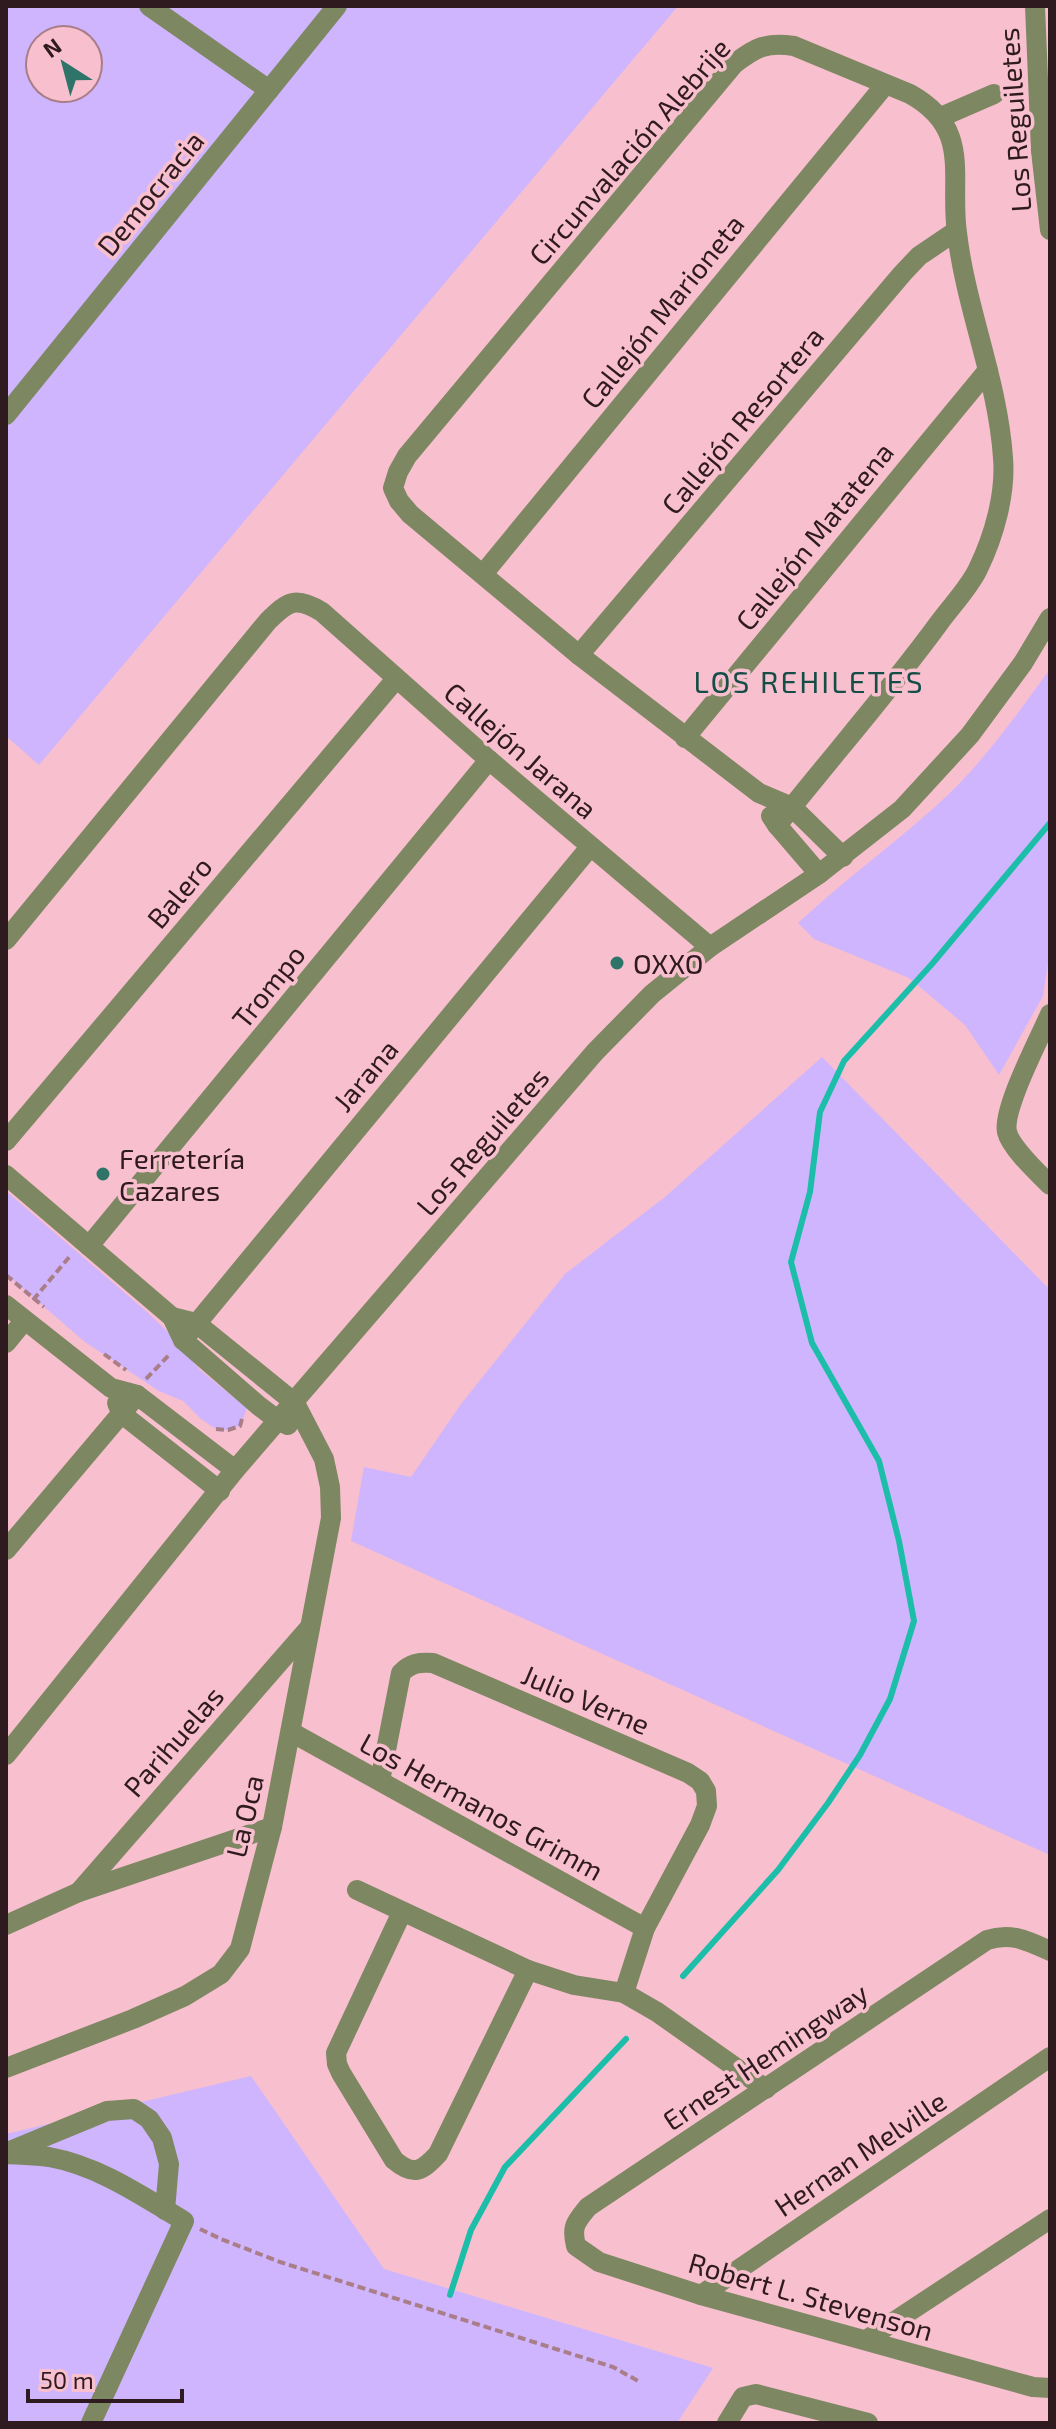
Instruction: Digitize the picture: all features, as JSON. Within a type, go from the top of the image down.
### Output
[{"type":"street","points":[[149,6],[269,90]]},
{"type":"street","name":"Democracia","points":[[6,415],[337,6]]},
{"type":"street","name":"Los Reguiletes","points":[[1035,6],[1041,151],[1050,230]]},
{"type":"street","name":"Circunvalación Alebrije","points":[[792,807],[759,793],[579,655],[410,514],[393,488],[407,456],[734,64],[756,48],[777,43],[794,46],[925,103],[941,117]]},
{"type":"street","name":"Callejón Marioneta","points":[[483,574],[885,85]]},
{"type":"street","points":[[777,825],[924,644],[978,570],[999,512],[1004,461],[998,413],[956,231],[955,155],[941,117],[994,94]]},
{"type":"street","name":"Callejón Resortera","points":[[579,655],[902,274],[919,256],[956,231]]},
{"type":"street","name":"Callejón Matatena","points":[[685,738],[988,370]]},
{"type":"street","name":"Callejón Jarana","points":[[6,940],[268,621],[280,609],[294,602],[308,603],[322,612],[489,760],[710,947]]},
{"type":"street","name":"Los Reguiletes","points":[[6,1755],[235,1470],[595,1052],[652,994],[710,947],[843,857],[902,809],[970,735],[1023,663],[1050,618]]},
{"type":"street","name":"Balero","points":[[6,1141],[396,679]]},
{"type":"street","name":"Trompo","points":[[89,1246],[489,760]]},
{"type":"street","name":"Circunvalación Alebrije","points":[[759,793],[777,825],[819,874]]},
{"type":"street","points":[[792,807],[843,857]]},
{"type":"street","name":"Jarana","points":[[183,1340],[590,847]]},
{"type":"street","points":[[1050,1014],[1011,1104],[1007,1131],[1020,1154],[1050,1185]]},
{"type":"street","points":[[6,1175],[172,1317],[183,1340],[279,1421],[312,1435]]},
{"type":"street","points":[[6,1305],[111,1388],[122,1414],[220,1491]]},
{"type":"street","points":[[172,1317],[196,1323],[295,1403]]},
{"type":"street","points":[[6,1343],[24,1321]]},
{"type":"street","points":[[111,1388],[144,1388],[235,1470]]},
{"type":"street","points":[[6,1550],[144,1388]]},
{"type":"street","name":"La Oca","points":[[6,2068],[185,1996],[221,1974],[240,1949],[272,1827],[331,1518],[330,1487],[324,1459],[295,1403]]},
{"type":"street","name":"Parihuelas","points":[[79,1892],[310,1626]]},
{"type":"street","name":"Julio Verne","points":[[380,1781],[401,1673],[410,1665],[420,1662],[433,1663],[688,1773],[700,1781],[706,1791],[707,1806],[645,1928]]},
{"type":"street","name":"Los Hermanos Grimm","points":[[291,1732],[645,1928]]},
{"type":"street","name":"Parihuelas","points":[[6,1925],[79,1892],[272,1827]]},
{"type":"street","points":[[357,1890],[528,1970],[574,1985],[624,1993],[657,2012],[766,2089]]},
{"type":"street","points":[[402,1912],[336,2053],[341,2073],[394,2160],[404,2168],[414,2171],[426,2166],[438,2154],[528,1970]]},
{"type":"street","points":[[624,1993],[645,1928]]},
{"type":"street","name":"Ernest Hemingway","points":[[572,2233],[588,2207],[987,1940],[1015,1936],[1050,1951]]},
{"type":"street","name":"Hernan Melville","points":[[701,2295],[1050,2057]]},
{"type":"street","points":[[6,2153],[107,2111],[134,2109],[149,2119],[162,2138],[169,2164],[165,2210]]},
{"type":"street","points":[[6,2153],[50,2157],[90,2170],[122,2184],[184,2221],[91,2423]]},
{"type":"street","points":[[866,2340],[1050,2219]]},
{"type":"street","name":"Robert L. Stevenson","points":[[572,2233],[576,2246],[599,2262],[701,2295],[1044,2384]]},
{"type":"street","points":[[727,2423],[743,2397],[756,2394],[868,2423]]},
{"type":"path","points":[[24,1321],[34,1298],[75,1250],[89,1246]]},
{"type":"path","points":[[6,1275],[49,1311]]},
{"type":"path","points":[[97,1350],[144,1388],[183,1340]]},
{"type":"path","points":[[209,1424],[216,1429],[228,1430],[240,1426],[243,1417]]},
{"type":"path","points":[[184,2221],[280,2262],[613,2367],[640,2382]]},
{"type":"shaded area","points":[[6,6],[678,6],[39,765],[6,736]]},
{"type":"shaded area","points":[[1050,669],[1050,950],[1043,996],[999,1075],[965,1025],[909,978],[814,939],[798,923],[951,792],[996,741]]},
{"type":"shaded area","points":[[822,1057],[1050,1290],[1050,1855],[351,1541],[364,1467],[411,1477],[461,1404],[565,1274],[665,1197]]},
{"type":"shaded area","points":[[6,1191],[147,1312],[200,1370],[247,1408],[240,1426],[228,1430],[216,1429],[183,1401],[159,1391],[85,1342],[6,1274]]},
{"type":"shaded area","points":[[251,2076],[384,2269],[713,2368],[677,2423],[6,2423],[6,2134]]},
{"type":"waterway","points":[[683,1976],[778,1870],[860,1755],[890,1699],[914,1621],[899,1541],[879,1461],[812,1343],[791,1262],[810,1192],[820,1112],[844,1061],[932,964],[1050,823]]},
{"type":"waterway","points":[[450,2295],[471,2230],[505,2167],[626,2039]]},
{"type":"place","name":"OXXO","points":[[617,963]]},
{"type":"place","name":"Ferretería Cazares","points":[[103,1174]]},
{"type":"district","name":"LOS REHILETES","points":[[809,681]]}]
